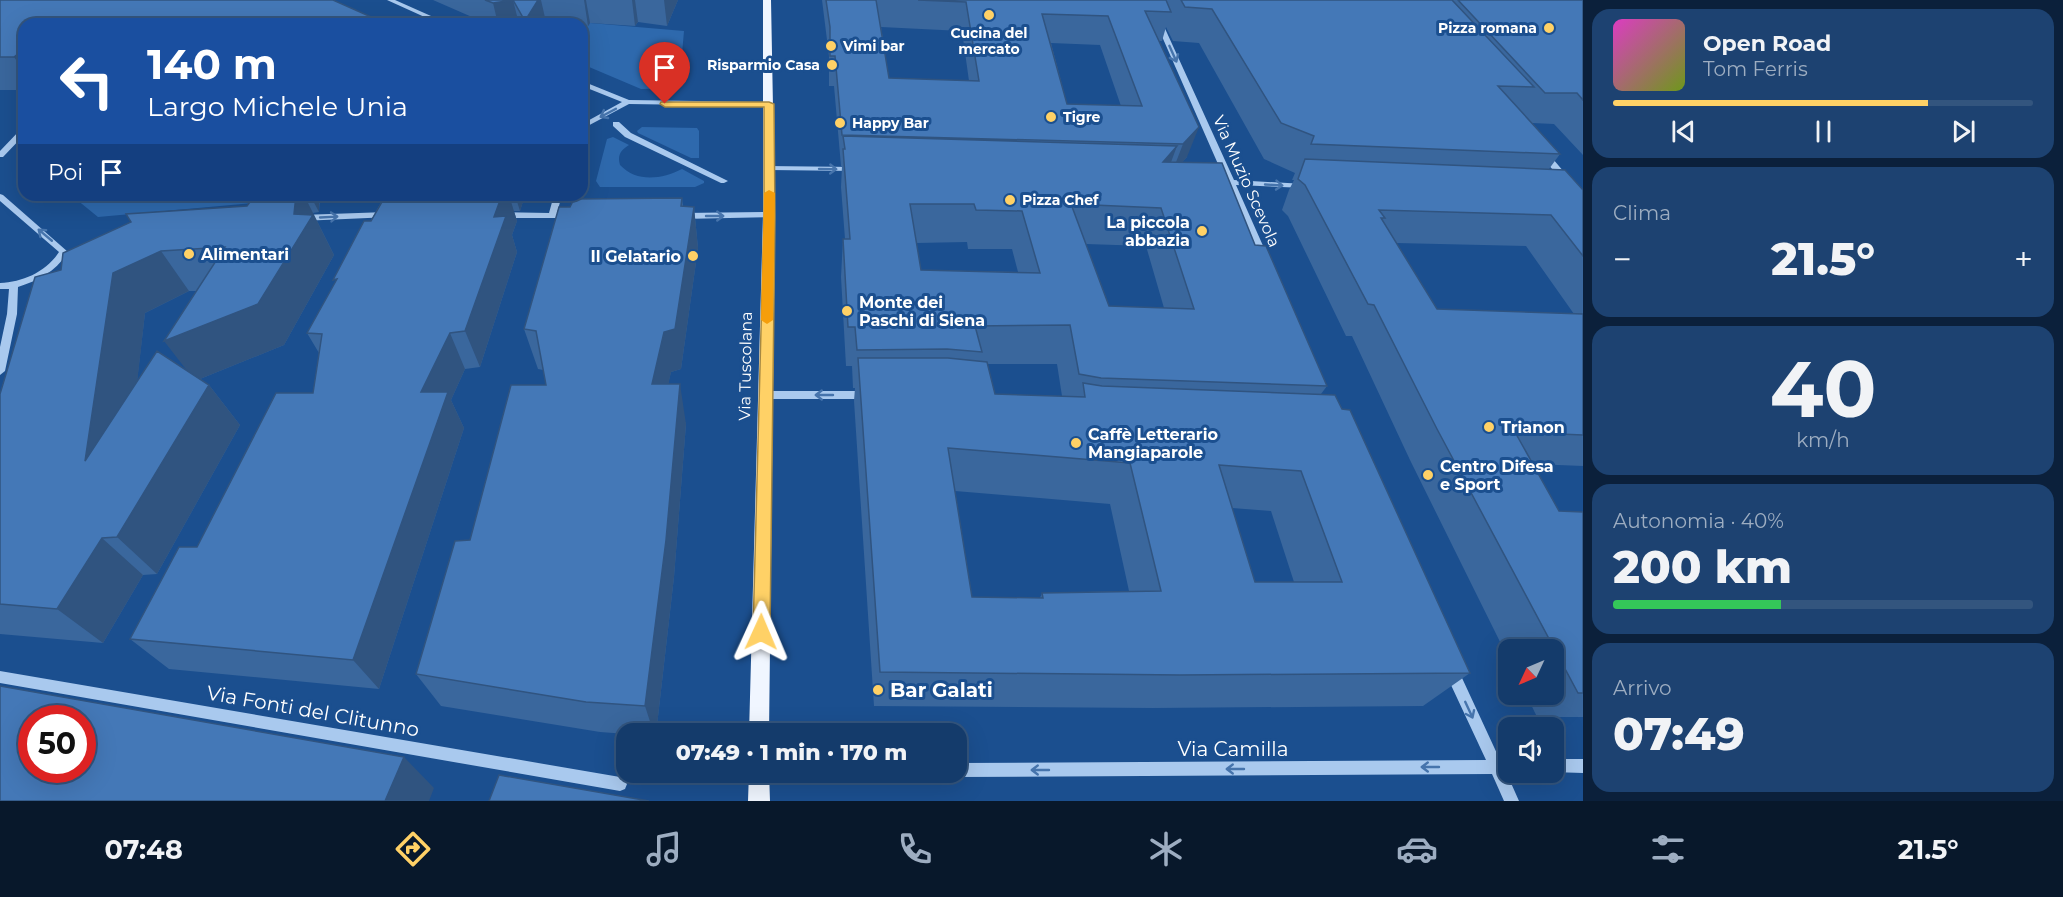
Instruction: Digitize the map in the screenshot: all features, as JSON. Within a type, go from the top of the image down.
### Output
[{"type":"main road","name":"Via Tuscolana","points":[[759,723],[770,216],[767,0]]},
{"type":"main road","points":[[759,783],[759,801]]},
{"type":"street","points":[[390,0],[432,18]]},
{"type":"street","points":[[1138,0],[1156,1]]},
{"type":"street","name":"Via Muzio Scevola","points":[[1149,0],[1225,182],[1270,271]]},
{"type":"street","points":[[588,85],[628,102],[769,104]]},
{"type":"street","points":[[588,123],[628,102]]},
{"type":"street","points":[[616,124],[628,135],[724,181]]},
{"type":"street","points":[[0,155],[18,137]]},
{"type":"street","points":[[1536,145],[1575,189]]},
{"type":"street","points":[[769,168],[861,170]]},
{"type":"street","points":[[1225,182],[1316,187]]},
{"type":"street","points":[[0,197],[64,252]]},
{"type":"street","points":[[552,216],[556,201]]},
{"type":"street","points":[[287,219],[399,215]]},
{"type":"street","points":[[493,215],[578,216]]},
{"type":"street","points":[[671,216],[770,216]]},
{"type":"street","points":[[0,286],[14,284],[54,265],[64,252],[76,248]]},
{"type":"street","points":[[0,371],[12,314],[14,284]]},
{"type":"street","points":[[766,395],[880,394]]},
{"type":"street","points":[[1448,663],[1498,758]]},
{"type":"street","name":"Via Fonti del Clitunno","points":[[0,676],[620,784]]},
{"type":"street","points":[[1564,766],[1583,766]]},
{"type":"street","name":"Via Camilla","points":[[967,770],[1498,767]]},
{"type":"street","points":[[1507,783],[1512,801]]},
{"type":"shaded area","points":[[590,23],[684,31],[679,88],[641,89],[588,67],[588,26]]},
{"type":"shaded area","points":[[642,127],[697,128],[699,158],[691,158],[638,133],[637,131]]},
{"type":"shaded area","points":[[613,137],[629,145],[620,153],[619,161],[620,165],[634,175],[658,177],[682,169],[704,183],[695,187],[600,187],[596,181],[607,139]]},
{"type":"shaded area","points":[[78,201],[265,201],[264,202],[98,217]]},
{"type":"building","points":[[0,0],[333,0],[374,18],[18,18],[18,54],[14,57],[0,57]]},
{"type":"building","points":[[485,0],[513,0],[493,3]]},
{"type":"building","points":[[513,0],[538,0],[527,18],[523,18]]},
{"type":"building","points":[[826,0],[876,0],[889,78],[979,81],[966,2],[918,0],[1166,0],[1171,12],[1145,11],[1199,127],[1183,144],[842,135],[835,56],[830,56],[830,27]],"holes":[[[1042,14],[1108,16],[1142,106],[1067,104]]]},
{"type":"building","points":[[1181,0],[1452,0],[1534,87],[1498,86],[1560,154],[1311,144],[1314,136],[1281,123],[1212,9],[1185,7]]},
{"type":"building","points":[[1458,0],[1583,0],[1583,100],[1577,93],[1545,93]]},
{"type":"building","points":[[843,136],[1177,146],[1163,162],[1222,163],[1255,245],[1266,246],[1327,386],[1101,378],[1079,374],[1070,325],[975,326],[982,352],[947,349],[857,350],[855,327],[848,327],[843,239],[850,239],[843,149],[845,149]],"holes":[[[910,204],[974,204],[976,210],[1022,211],[1040,273],[921,270]],[[1071,204],[1161,208],[1194,309],[1109,306]]]},
{"type":"building","points":[[1305,159],[1565,170],[1583,190],[1583,256],[1551,215],[1379,210],[1385,218],[1381,218],[1437,309],[1583,314],[1583,435],[1515,432],[1559,511],[1583,512],[1583,693],[1578,693],[1564,667],[1564,639],[1549,639],[1374,305],[1368,304],[1305,185],[1298,179]]},
{"type":"building","points":[[682,198],[681,206],[694,207],[675,329],[664,332],[652,384],[680,384],[666,540],[645,706],[586,702],[416,674],[455,541],[470,540],[511,385],[546,385],[536,331],[524,329],[559,207],[570,207],[573,201],[588,201],[588,199]]},
{"type":"building","points":[[251,201],[295,201],[294,214],[313,215],[258,304],[164,341],[225,247],[161,251],[113,273],[85,461],[157,351],[209,385],[117,537],[102,538],[57,609],[0,604],[0,394],[35,277],[61,270],[63,253],[131,222],[126,214],[247,206]]},
{"type":"building","points":[[383,201],[500,201],[494,217],[506,216],[465,331],[450,333],[421,392],[448,392],[353,660],[130,639],[179,547],[197,547],[276,393],[313,393],[322,334],[307,333],[337,279],[333,280],[364,221],[371,221]]},
{"type":"building","points":[[858,358],[948,358],[987,362],[995,394],[1085,397],[1083,383],[1102,386],[1335,395],[1342,409],[1350,410],[1470,673],[1180,675],[880,672]],"holes":[[[948,448],[1130,463],[1161,591],[1042,593],[1043,598],[972,597]],[[1219,465],[1301,471],[1342,582],[1255,582]]]},
{"type":"building","points":[[0,686],[404,757],[385,801],[0,801]]},
{"type":"building","points":[[499,775],[649,801],[489,801]]},
{"type":"slow traffic","points":[[767,320],[769,193]]},
{"type":"place","name":"Cucina del mercato","points":[[989,15]]},
{"type":"place","name":"Pizza romana","points":[[1549,28]]},
{"type":"place","name":"Vimi bar","points":[[831,46]]},
{"type":"place","name":"Risparmio Casa","points":[[832,65]]},
{"type":"place","name":"Tigre","points":[[1051,117]]},
{"type":"place","name":"Happy Bar","points":[[840,123]]},
{"type":"place","name":"Pizza Chef","points":[[1010,200]]},
{"type":"place","name":"La piccola abbazia","points":[[1202,231]]},
{"type":"place","name":"Alimentari","points":[[189,254]]},
{"type":"place","name":"Il Gelatario","points":[[693,256]]},
{"type":"place","name":"Monte dei Paschi di Siena","points":[[847,311]]},
{"type":"place","name":"Trianon","points":[[1489,427]]},
{"type":"place","name":"Caffè Letterario Mangiaparole","points":[[1076,443]]},
{"type":"place","name":"Centro Difesa e Sport","points":[[1428,475]]},
{"type":"place","name":"Bar Galati","points":[[878,690]]},
{"type":"route","points":[[665,104],[769,104],[770,216],[761,632]]}]
